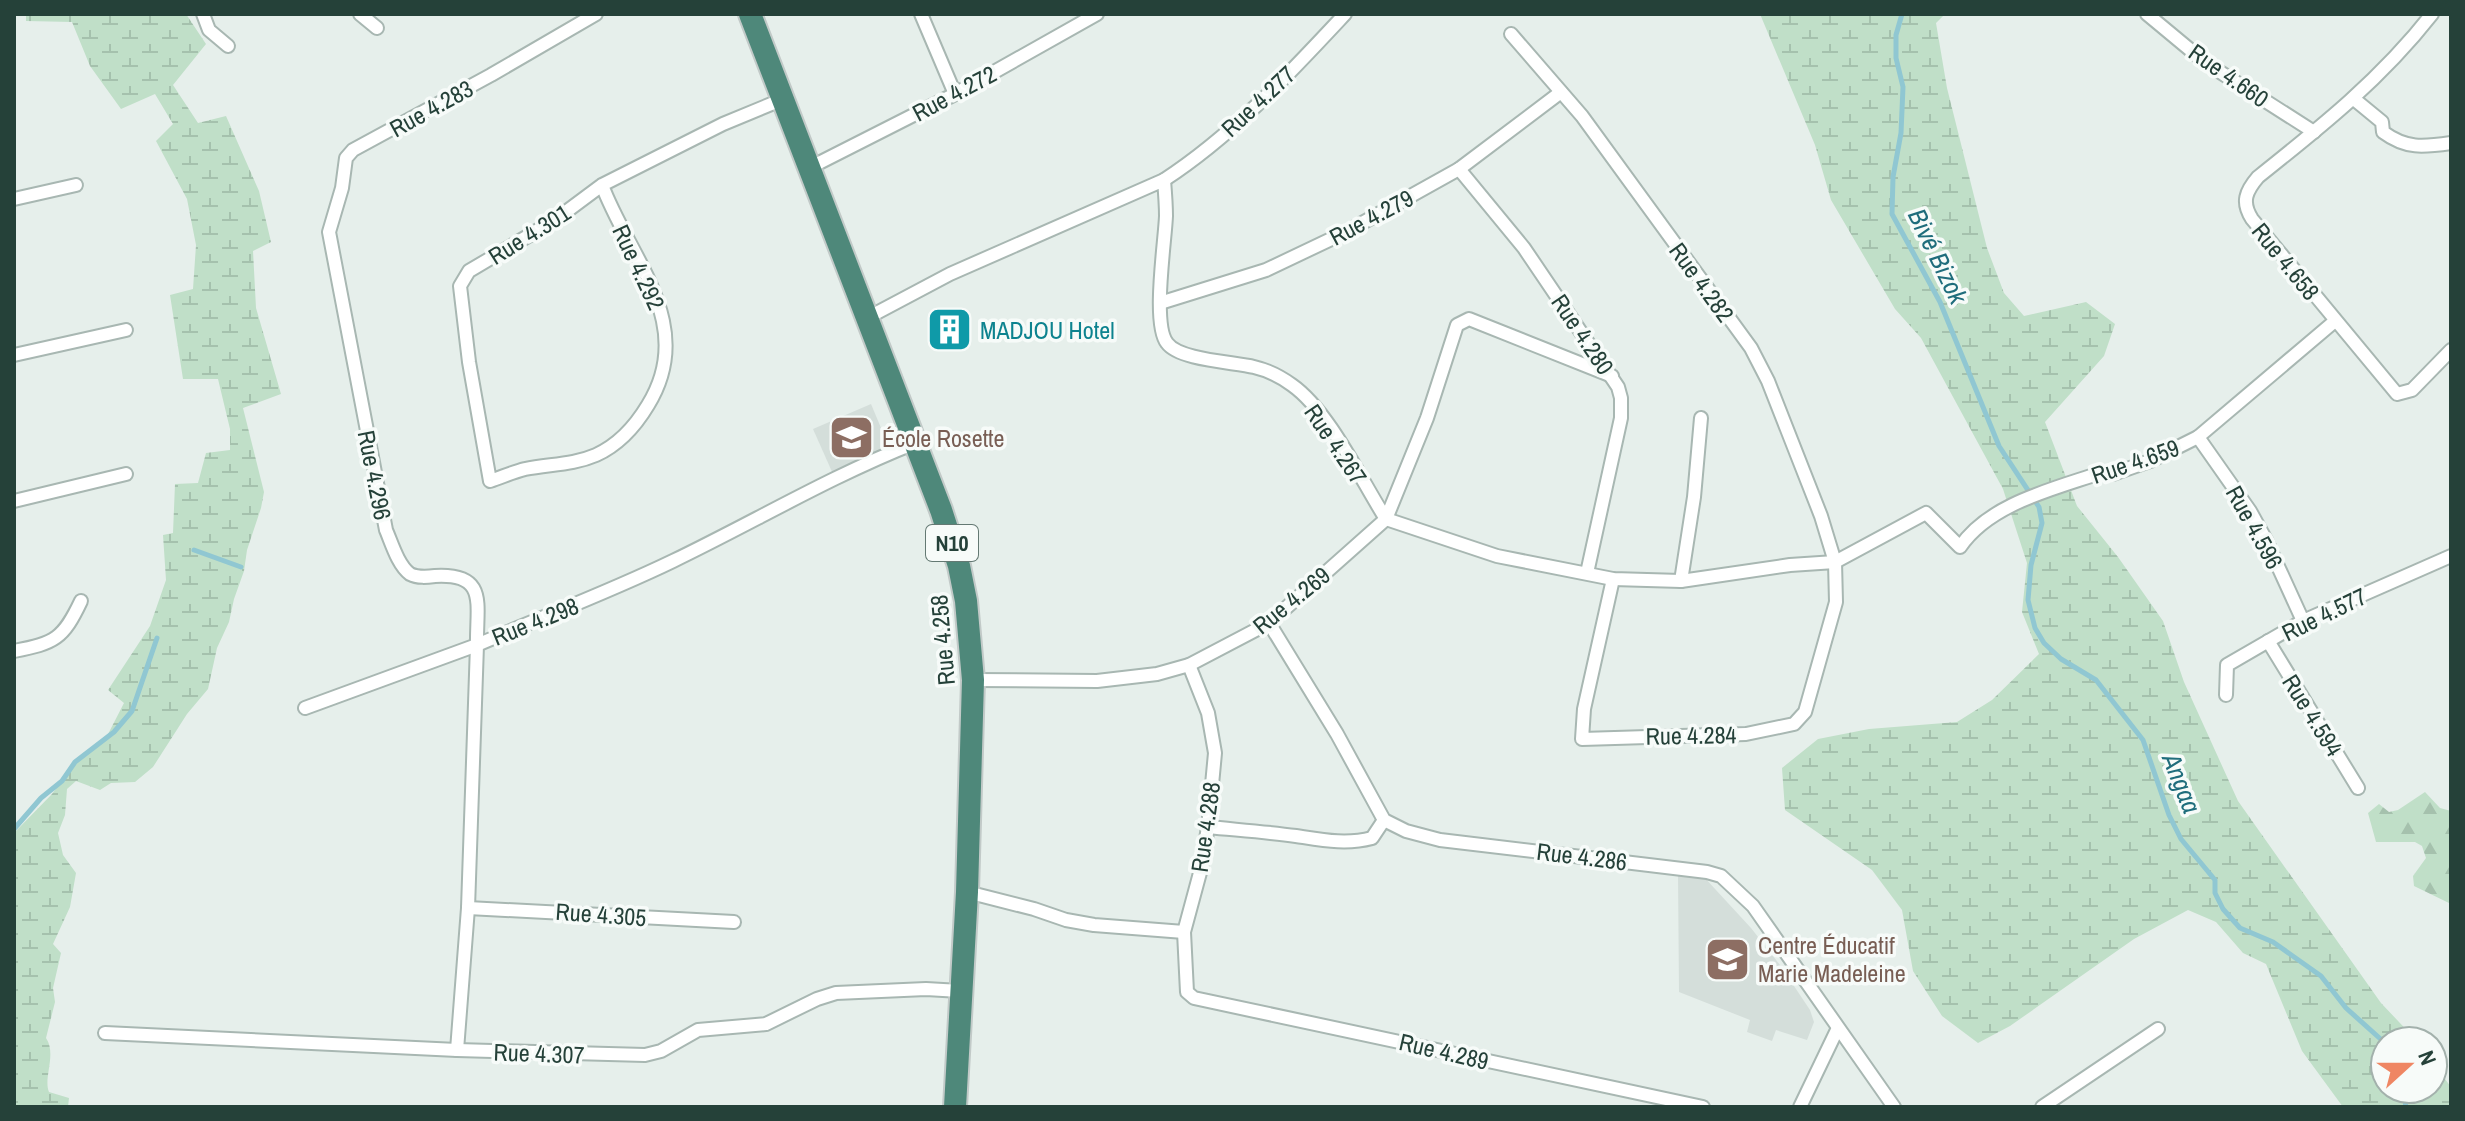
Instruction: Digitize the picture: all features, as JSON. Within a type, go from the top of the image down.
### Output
[{"type":"highway","name":"Rue 4.258","points":[[750,14],[915,443],[959,566],[971,636],[973,680],[967,892],[955,1107]]},
{"type":"street","points":[[203,14],[209,30],[228,46]]},
{"type":"street","points":[[360,14],[377,28]]},
{"type":"street","name":"Rue 4.283","points":[[330,246],[330,223],[342,188],[346,158],[353,150],[596,14]]},
{"type":"street","points":[[921,14],[955,94]]},
{"type":"street","name":"Rue 4.272","points":[[809,168],[955,94],[1097,14]]},
{"type":"street","name":"Rue 4.660","points":[[2147,14],[2206,63],[2314,132]]},
{"type":"street","name":"Rue 4.658","points":[[2432,14],[2407,46],[2354,99],[2258,177],[2248,188],[2245,204],[2252,219],[2397,394],[2412,390],[2451,350]]},
{"type":"street","name":"Rue 4.277","points":[[1164,180],[1196,159],[1279,85],[1338,17]]},
{"type":"street","name":"Rue 4.282","points":[[1511,34],[1561,92],[1751,348],[1768,381],[1797,454],[1835,562]]},
{"type":"street","name":"Rue 4.279","points":[[1160,303],[1266,270],[1346,232],[1459,169],[1561,92]]},
{"type":"street","points":[[2354,99],[2382,122],[2383,132],[2397,143],[2451,143]]},
{"type":"street","name":"Rue 4.301","points":[[490,481],[469,362],[460,286],[469,271],[555,220],[602,185],[723,124],[781,100]]},
{"type":"street","name":"Rue 4.280","points":[[1459,169],[1524,248],[1612,376],[1621,398],[1621,418],[1587,573]]},
{"type":"street","points":[[867,318],[950,274],[1164,180]]},
{"type":"street","name":"Rue 4.267","points":[[1164,180],[1166,216],[1160,303],[1163,336],[1173,348],[1188,355],[1257,368],[1294,386],[1314,407],[1342,446],[1386,519]]},
{"type":"street","points":[[14,199],[76,185]]},
{"type":"street","name":"Rue 4.292","points":[[490,481],[524,469],[571,464],[599,454],[629,431],[640,418],[653,398],[664,369],[662,311],[656,292],[611,209],[602,185]]},
{"type":"street","name":"Rue 4.296","points":[[330,246],[386,530],[402,565],[410,573],[419,577],[455,575],[471,583],[476,595],[477,645]]},
{"type":"street","name":"Rue 4.269","points":[[973,680],[1097,681],[1157,674],[1189,665],[1269,623],[1386,519],[1427,418],[1457,325],[1463,321],[1469,319],[1612,376]]},
{"type":"street","name":"Rue 4.659","points":[[1835,562],[1926,513],[1960,547],[1971,530],[2003,510],[2103,472],[2113,474],[2125,470],[2198,437],[2335,321]]},
{"type":"street","points":[[14,355],[126,330]]},
{"type":"street","points":[[1681,581],[1694,497],[1701,418]]},
{"type":"street","name":"Rue 4.596","points":[[2198,437],[2250,511],[2303,621]]},
{"type":"street","name":"Rue 4.298","points":[[457,1050],[468,908],[477,645],[635,579],[852,470],[915,443]]},
{"type":"street","points":[[14,501],[126,474]]},
{"type":"street","points":[[1386,519],[1497,556],[1613,579],[1681,581],[1790,565],[1835,562]]},
{"type":"street","name":"Rue 4.577","points":[[2226,695],[2227,665],[2303,621],[2451,556]]},
{"type":"street","name":"Rue 4.284","points":[[1613,579],[1584,709],[1582,739],[1663,735],[1708,737],[1746,734],[1794,724],[1805,712],[1836,602],[1835,562]]},
{"type":"street","points":[[14,651],[38,646],[58,637],[68,628],[81,601]]},
{"type":"street","points":[[1208,827],[1321,841],[1348,841],[1372,838],[1384,820],[1337,734],[1269,623]]},
{"type":"street","name":"Rue 4.594","points":[[2268,641],[2358,788]]},
{"type":"street","points":[[305,708],[477,645]]},
{"type":"street","name":"Rue 4.288","points":[[1187,992],[1184,932],[1201,869],[1215,753],[1208,713],[1189,665]]},
{"type":"street","name":"Rue 4.286","points":[[1384,820],[1406,831],[1440,840],[1631,862],[1721,876],[1753,906],[1837,1030],[1894,1107]]},
{"type":"street","points":[[967,892],[1083,923],[1184,932]]},
{"type":"street","name":"Rue 4.305","points":[[468,908],[734,922]]},
{"type":"street","name":"Rue 4.307","points":[[105,1033],[457,1050],[645,1055],[661,1051],[698,1030],[766,1024],[836,993],[926,989],[960,991]]},
{"type":"street","name":"Rue 4.289","points":[[1187,992],[1198,1000],[1703,1107]]},
{"type":"street","points":[[2042,1107],[2158,1029]]},
{"type":"street","points":[[1800,1107],[1837,1030]]},
{"type":"shaded area","name":"École Rosette","points":[[871,404],[889,447],[833,474],[813,429]]},
{"type":"shaded area","name":"Centre Éducatif Marie Madeleine","points":[[1678,874],[1704,877],[1780,965],[1810,1010],[1814,1022],[1807,1040],[1776,1030],[1772,1041],[1747,1032],[1750,1020],[1679,992]]},
{"type":"green space","points":[[26,14],[186,14],[206,44],[173,85],[198,123],[226,116],[259,191],[271,242],[253,251],[256,308],[281,394],[243,408],[264,492],[229,622],[217,648],[208,689],[187,714],[153,767],[135,782],[111,783],[100,790],[76,781],[67,789],[65,815],[58,833],[63,855],[76,873],[70,907],[53,944],[61,953],[53,988],[55,1002],[46,1038],[50,1051],[49,1092],[69,1098],[68,1107],[14,1107],[14,833],[52,794],[75,762],[106,738],[124,703],[108,690],[150,626],[166,580],[163,535],[173,533],[175,484],[198,483],[206,453],[230,450],[230,429],[218,379],[183,379],[170,295],[193,289],[196,245],[187,199],[156,141],[173,124],[155,94],[121,109],[90,66],[72,22],[26,21]]},
{"type":"green space","points":[[1760,14],[1945,14],[1936,23],[1947,88],[1987,248],[2004,293],[2024,316],[2086,302],[2115,324],[2104,356],[2045,422],[2077,506],[2163,621],[2184,682],[2238,801],[2381,1003],[2402,1025],[2369,1025],[2369,1105],[2449,1105],[2449,1084],[2451,1107],[2343,1107],[2302,1051],[2266,964],[2243,953],[2216,922],[2188,910],[2134,939],[2010,1026],[1978,1043],[1942,1016],[1913,971],[1902,910],[1872,870],[1785,810],[1782,768],[1818,739],[1869,729],[1957,722],[1992,700],[2039,654],[2022,612],[2027,563],[2003,489],[1921,338],[1895,309],[1831,200],[1815,145]]},
{"type":"green space","points":[[2425,792],[2440,808],[2451,811],[2451,904],[2414,886],[2413,876],[2426,858],[2422,846],[2415,842],[2376,842],[2368,813],[2379,804],[2389,812],[2398,810]]},
{"type":"waterway","name":"Angaa","points":[[1902,14],[1896,35],[1896,58],[1903,87],[1892,214],[1940,302],[1999,446],[2039,507],[2042,523],[2031,565],[2028,600],[2035,628],[2044,643],[2061,659],[2096,680],[2143,740],[2169,815],[2181,839],[2215,880],[2215,893],[2223,909],[2240,928],[2273,942],[2321,976],[2346,1008],[2369,1029]]},
{"type":"waterway","points":[[194,550],[241,567]]},
{"type":"waterway","points":[[14,829],[41,798],[62,781],[75,762],[114,732],[132,711],[157,638]]},
{"type":"place","name":"MADJOU Hotel","points":[[949,330]]},
{"type":"place","name":"École Rosette","points":[[851,438]]},
{"type":"place","name":"Centre Éducatif Marie Madeleine","points":[[1727,959]]},
{"type":"water label","name":"Bivé Bizok","points":[[1938,256]]}]
